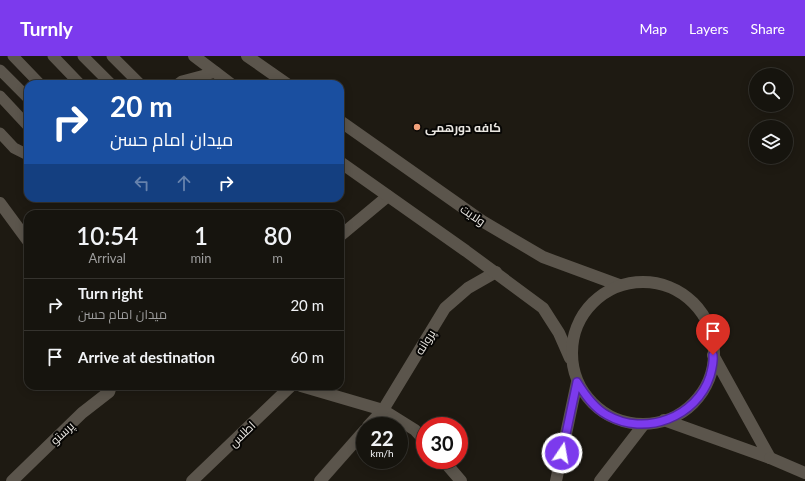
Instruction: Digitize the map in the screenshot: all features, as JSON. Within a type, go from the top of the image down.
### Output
[{"type":"street","points":[[194,56],[226,80]]},
{"type":"street","points":[[247,56],[282,80]]},
{"type":"street","name":"ولایت","points":[[344,124],[482,221],[543,256],[619,285]]},
{"type":"street","points":[[344,165],[496,272],[543,308],[559,333],[571,360],[577,382],[590,401],[607,415],[629,423],[652,424],[674,417],[693,404],[707,384],[714,361],[713,337],[704,314],[688,297],[666,285],[642,281],[619,285],[598,297],[582,316],[573,337],[571,360]]},
{"type":"street","points":[[344,233],[388,196]]},
{"type":"street","points":[[0,202],[24,235]]},
{"type":"street","name":"پروانه","points":[[376,417],[382,410],[445,308],[468,288],[496,272]]},
{"type":"street","points":[[713,355],[770,458]]},
{"type":"street","points":[[556,481],[577,382]]},
{"type":"street","name":"پرستو","points":[[12,481],[82,413],[110,390]]},
{"type":"street","name":"اطلس","points":[[192,481],[287,390]]},
{"type":"street","points":[[314,390],[382,410],[416,431]]},
{"type":"street","points":[[664,420],[770,458],[805,473]]},
{"type":"street","points":[[600,481],[644,424]]},
{"type":"street","points":[[320,481],[356,440]]},
{"type":"street","points":[[450,469],[461,481]]},
{"type":"lane","points":[[13,56],[36,80]]},
{"type":"lane","points":[[53,56],[76,80]]},
{"type":"lane","points":[[83,56],[107,80]]},
{"type":"lane","points":[[112,56],[136,80]]},
{"type":"lane","points":[[0,70],[24,94]]},
{"type":"lane","points":[[186,80],[216,72]]},
{"type":"lane","points":[[0,96],[24,122]]},
{"type":"lane","points":[[0,133],[14,148],[24,153]]},
{"type":"place","name":"کافه دورهمی","points":[[417,127]]},
{"type":"route","points":[[562,453],[577,382],[590,401],[607,415],[629,423],[652,424],[674,417],[693,404],[707,384],[714,361],[713,355]]}]
